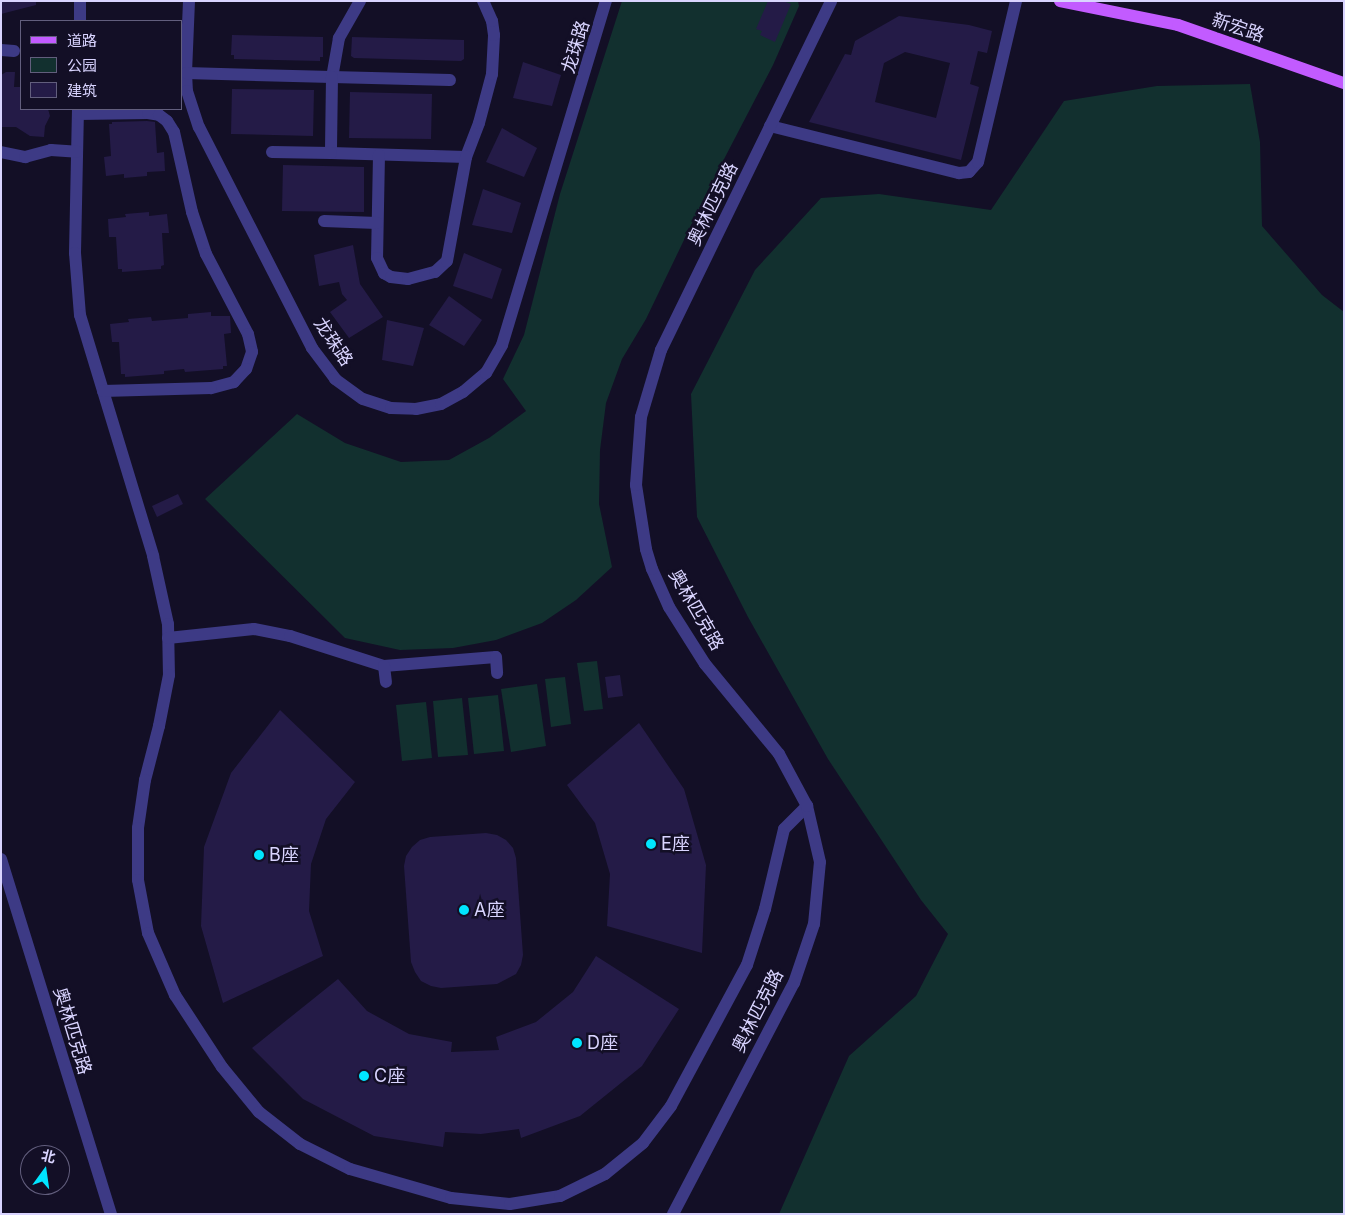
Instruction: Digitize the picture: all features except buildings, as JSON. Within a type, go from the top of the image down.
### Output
[{"type":"main road","name":"新宏路","points":[[1060,1],[1178,25],[1344,83]]},
{"type":"street","points":[[80,1],[80,20]]},
{"type":"street","name":"龙珠路","points":[[189,1],[187,91],[199,127],[312,348],[335,379],[363,399],[391,408],[416,409],[441,404],[463,392],[486,373],[502,345],[606,1]]},
{"type":"street","points":[[331,153],[332,77],[339,38],[360,1]]},
{"type":"street","points":[[379,154],[377,258],[384,273],[391,277],[408,279],[426,276],[442,268],[450,253],[466,157],[479,123],[492,74],[494,35],[492,21],[483,1]]},
{"type":"street","name":"奥林匹克路","points":[[673,1214],[794,983],[814,924],[820,862],[808,806],[780,754],[705,664],[669,607],[646,549],[636,486],[641,417],[661,350],[831,1]]},
{"type":"street","points":[[770,126],[959,173],[969,172],[978,162],[1016,1]]},
{"type":"street","points":[[186,73],[450,80]]},
{"type":"street","points":[[103,391],[211,388],[234,382],[246,369],[252,352],[248,334],[206,254],[192,212],[174,132],[167,121],[159,115],[78,111],[75,253],[80,315],[103,391],[153,556],[168,624],[169,675],[159,726],[145,780],[138,828],[138,880],[148,933],[175,994],[222,1067],[259,1112],[300,1144],[350,1169],[452,1198],[510,1204],[560,1196],[605,1174],[643,1143],[671,1106],[747,965],[765,909],[784,828],[808,806]]},
{"type":"street","points":[[34,145],[51,150],[77,152]]},
{"type":"street","points":[[1,152],[25,157],[51,150]]},
{"type":"street","points":[[272,152],[466,157]]},
{"type":"street","points":[[324,221],[377,223]]},
{"type":"street","points":[[168,638],[254,629],[290,636],[384,666],[496,657],[497,673]]},
{"type":"street","points":[[384,666],[386,682]]},
{"type":"street","name":"奥林匹克路","points":[[1,859],[111,1214]]},
{"type":"green space","points":[[622,1],[798,1],[799,6],[773,65],[709,188],[646,319],[622,359],[606,403],[600,450],[599,504],[612,567],[576,600],[542,623],[496,640],[453,648],[400,650],[345,638],[205,499],[297,414],[345,443],[401,462],[449,460],[489,438],[526,411],[503,379],[524,335],[560,194]]},
{"type":"green space","points":[[1250,84],[1260,142],[1262,226],[1322,295],[1344,312],[1344,1214],[779,1214],[849,1056],[916,996],[948,934],[921,900],[828,759],[748,617],[697,517],[691,394],[755,270],[821,198],[879,194],[991,210],[1064,101],[1157,86]]},
{"type":"green space","points":[[597,661],[603,709],[584,711],[577,663]]},
{"type":"green space","points":[[565,677],[571,724],[551,727],[545,679]]},
{"type":"green space","points":[[537,684],[546,746],[511,752],[501,689]]},
{"type":"green space","points":[[498,695],[504,751],[474,754],[468,698]]},
{"type":"green space","points":[[462,698],[468,755],[438,757],[433,701]]},
{"type":"green space","points":[[426,702],[432,758],[402,761],[396,705]]},
{"type":"place","name":"E座","points":[[651,844]]},
{"type":"place","name":"B座","points":[[259,855]]},
{"type":"place","name":"A座","points":[[464,910]]},
{"type":"place","name":"D座","points":[[577,1043]]},
{"type":"place","name":"C座","points":[[364,1076]]}]
